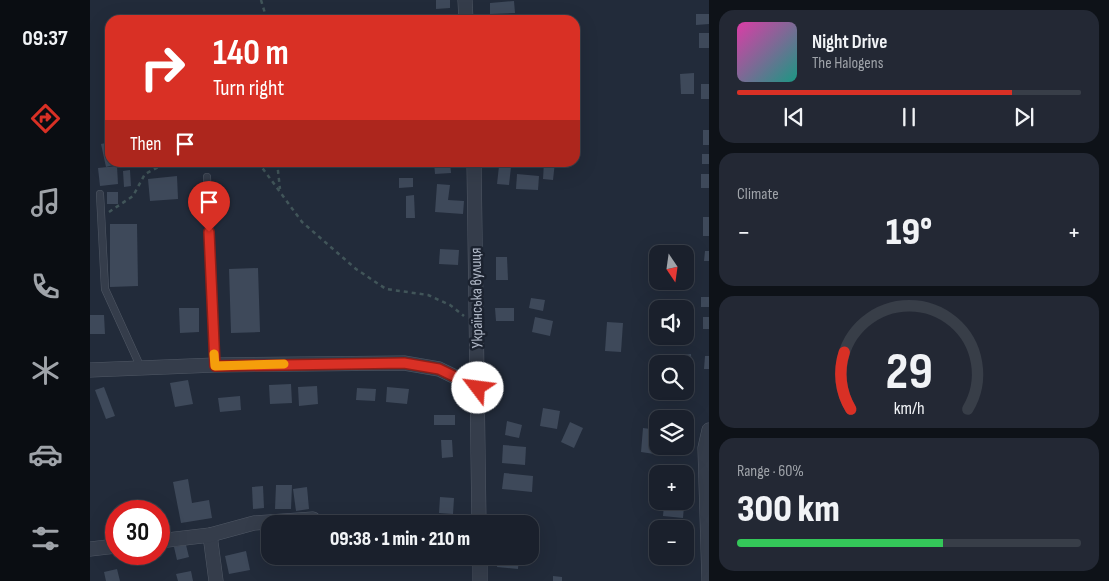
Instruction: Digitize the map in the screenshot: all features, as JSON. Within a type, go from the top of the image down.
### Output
[{"type":"street","points":[[465,0],[466,15]]},
{"type":"street","name":"Українська вулиця","points":[[474,167],[479,515]]},
{"type":"street","points":[[90,370],[404,363],[439,369],[478,388]]},
{"type":"street","points":[[709,430],[705,448],[709,581]]},
{"type":"street","points":[[170,540],[210,535],[261,523]]},
{"type":"street","points":[[210,535],[216,581]]},
{"type":"street","points":[[90,549],[105,547]]},
{"type":"street","points":[[480,565],[480,581]]},
{"type":"lane","points":[[207,177],[215,366]]},
{"type":"lane","points":[[100,194],[105,290],[141,368]]},
{"type":"path","points":[[260,0],[265,15]]},
{"type":"path","points":[[101,214],[127,202],[138,190],[145,174],[158,167]]},
{"type":"path","points":[[262,167],[302,222],[343,259],[374,282],[391,290],[418,292],[440,299],[460,312],[477,329]]},
{"type":"path","points":[[278,167],[280,191]]},
{"type":"building","points":[[436,0],[450,0],[450,8],[436,9]]},
{"type":"building","points":[[514,1],[515,13],[490,14],[490,3]]},
{"type":"building","points":[[696,14],[709,14],[709,24],[696,25]]},
{"type":"building","points":[[699,33],[709,33],[709,48],[699,48]]},
{"type":"building","points":[[694,73],[694,94],[681,94],[680,74]]},
{"type":"building","points":[[701,84],[709,84],[709,99],[701,99]]},
{"type":"building","points":[[703,130],[709,130],[709,145],[703,145]]},
{"type":"building","points":[[105,143],[105,162],[101,144]]},
{"type":"building","points":[[702,154],[709,154],[709,164],[702,164]]},
{"type":"building","points":[[117,167],[118,184],[100,186],[98,168]]},
{"type":"building","points":[[434,167],[450,167],[451,173],[435,174]]},
{"type":"building","points":[[499,167],[511,167],[509,185],[497,184]]},
{"type":"building","points":[[544,167],[554,167],[553,180],[543,179]]},
{"type":"building","points":[[130,170],[131,186],[124,187],[123,171]]},
{"type":"building","points":[[517,174],[539,176],[538,190],[516,189]]},
{"type":"building","points":[[701,174],[709,174],[709,188],[701,188]]},
{"type":"building","points":[[177,176],[178,199],[150,201],[148,179]]},
{"type":"building","points":[[399,178],[413,178],[413,187],[399,188]]},
{"type":"building","points":[[437,184],[450,185],[448,200],[464,201],[463,214],[435,212]]},
{"type":"building","points":[[107,192],[118,192],[118,204],[107,204]]},
{"type":"building","points":[[414,195],[415,218],[406,218],[406,196]]},
{"type":"building","points":[[703,217],[709,217],[709,236],[703,236]]},
{"type":"building","points":[[110,224],[137,224],[138,286],[110,287]]},
{"type":"building","points":[[440,249],[459,250],[458,265],[439,264]]},
{"type":"building","points":[[705,251],[709,251],[709,261],[704,261]]},
{"type":"building","points":[[496,257],[507,257],[508,280],[496,280]]},
{"type":"building","points":[[258,268],[260,332],[231,333],[229,269]]},
{"type":"building","points":[[701,297],[709,297],[709,307],[701,307]]},
{"type":"building","points":[[531,298],[545,300],[543,311],[529,308]]},
{"type":"building","points":[[179,308],[199,308],[199,332],[180,333]]},
{"type":"building","points":[[495,308],[514,308],[514,321],[496,321]]},
{"type":"building","points":[[90,315],[104,315],[105,334],[90,334]]},
{"type":"building","points":[[535,317],[553,321],[550,336],[532,332]]},
{"type":"building","points":[[703,317],[709,317],[709,329],[703,329]]},
{"type":"building","points":[[607,322],[623,323],[621,352],[605,351]]},
{"type":"building","points":[[705,356],[709,356],[709,369],[704,369]]},
{"type":"building","points":[[188,380],[193,404],[175,407],[170,383]]},
{"type":"building","points":[[291,384],[292,403],[270,404],[269,385]]},
{"type":"building","points":[[317,386],[318,404],[299,406],[298,387]]},
{"type":"building","points":[[104,387],[115,416],[106,419],[95,390]]},
{"type":"building","points":[[387,387],[409,389],[407,404],[386,402]]},
{"type":"building","points":[[357,388],[376,389],[375,401],[356,400]]},
{"type":"building","points":[[240,396],[241,410],[220,412],[218,398]]},
{"type":"building","points":[[543,408],[560,411],[557,429],[540,426]]},
{"type":"building","points":[[434,415],[455,415],[455,425],[434,425]]},
{"type":"building","points":[[507,421],[522,425],[519,438],[505,435]]},
{"type":"building","points":[[570,422],[583,428],[574,448],[561,442]]},
{"type":"building","points":[[643,428],[649,429],[649,453],[641,452]]},
{"type":"building","points":[[441,440],[452,440],[453,457],[442,458]]},
{"type":"building","points":[[503,445],[526,447],[525,465],[502,463]]},
{"type":"building","points":[[504,473],[533,476],[532,492],[502,489]]},
{"type":"building","points":[[188,479],[192,503],[209,500],[212,518],[181,523],[173,482]]},
{"type":"building","points":[[276,485],[292,485],[291,509],[275,509]]},
{"type":"building","points":[[263,486],[264,508],[253,509],[252,487]]},
{"type":"building","points":[[307,487],[309,509],[296,511],[293,489]]},
{"type":"building","points":[[440,497],[454,498],[453,514],[439,513]]},
{"type":"building","points":[[664,510],[684,510],[683,518],[663,516]]},
{"type":"building","points":[[186,545],[189,557],[177,560],[174,547]]},
{"type":"building","points":[[246,551],[250,570],[229,574],[225,556]]},
{"type":"building","points":[[497,565],[518,565],[518,569],[497,567]]},
{"type":"building","points":[[117,569],[120,581],[106,581],[104,572]]},
{"type":"building","points":[[191,571],[193,581],[178,581],[176,574]]},
{"type":"building","points":[[553,576],[562,577],[562,581],[553,581]]},
{"type":"slow traffic","points":[[214,354],[215,366],[284,364]]},
{"type":"route","points":[[209,232],[215,366],[404,363],[439,369],[478,388]]}]
